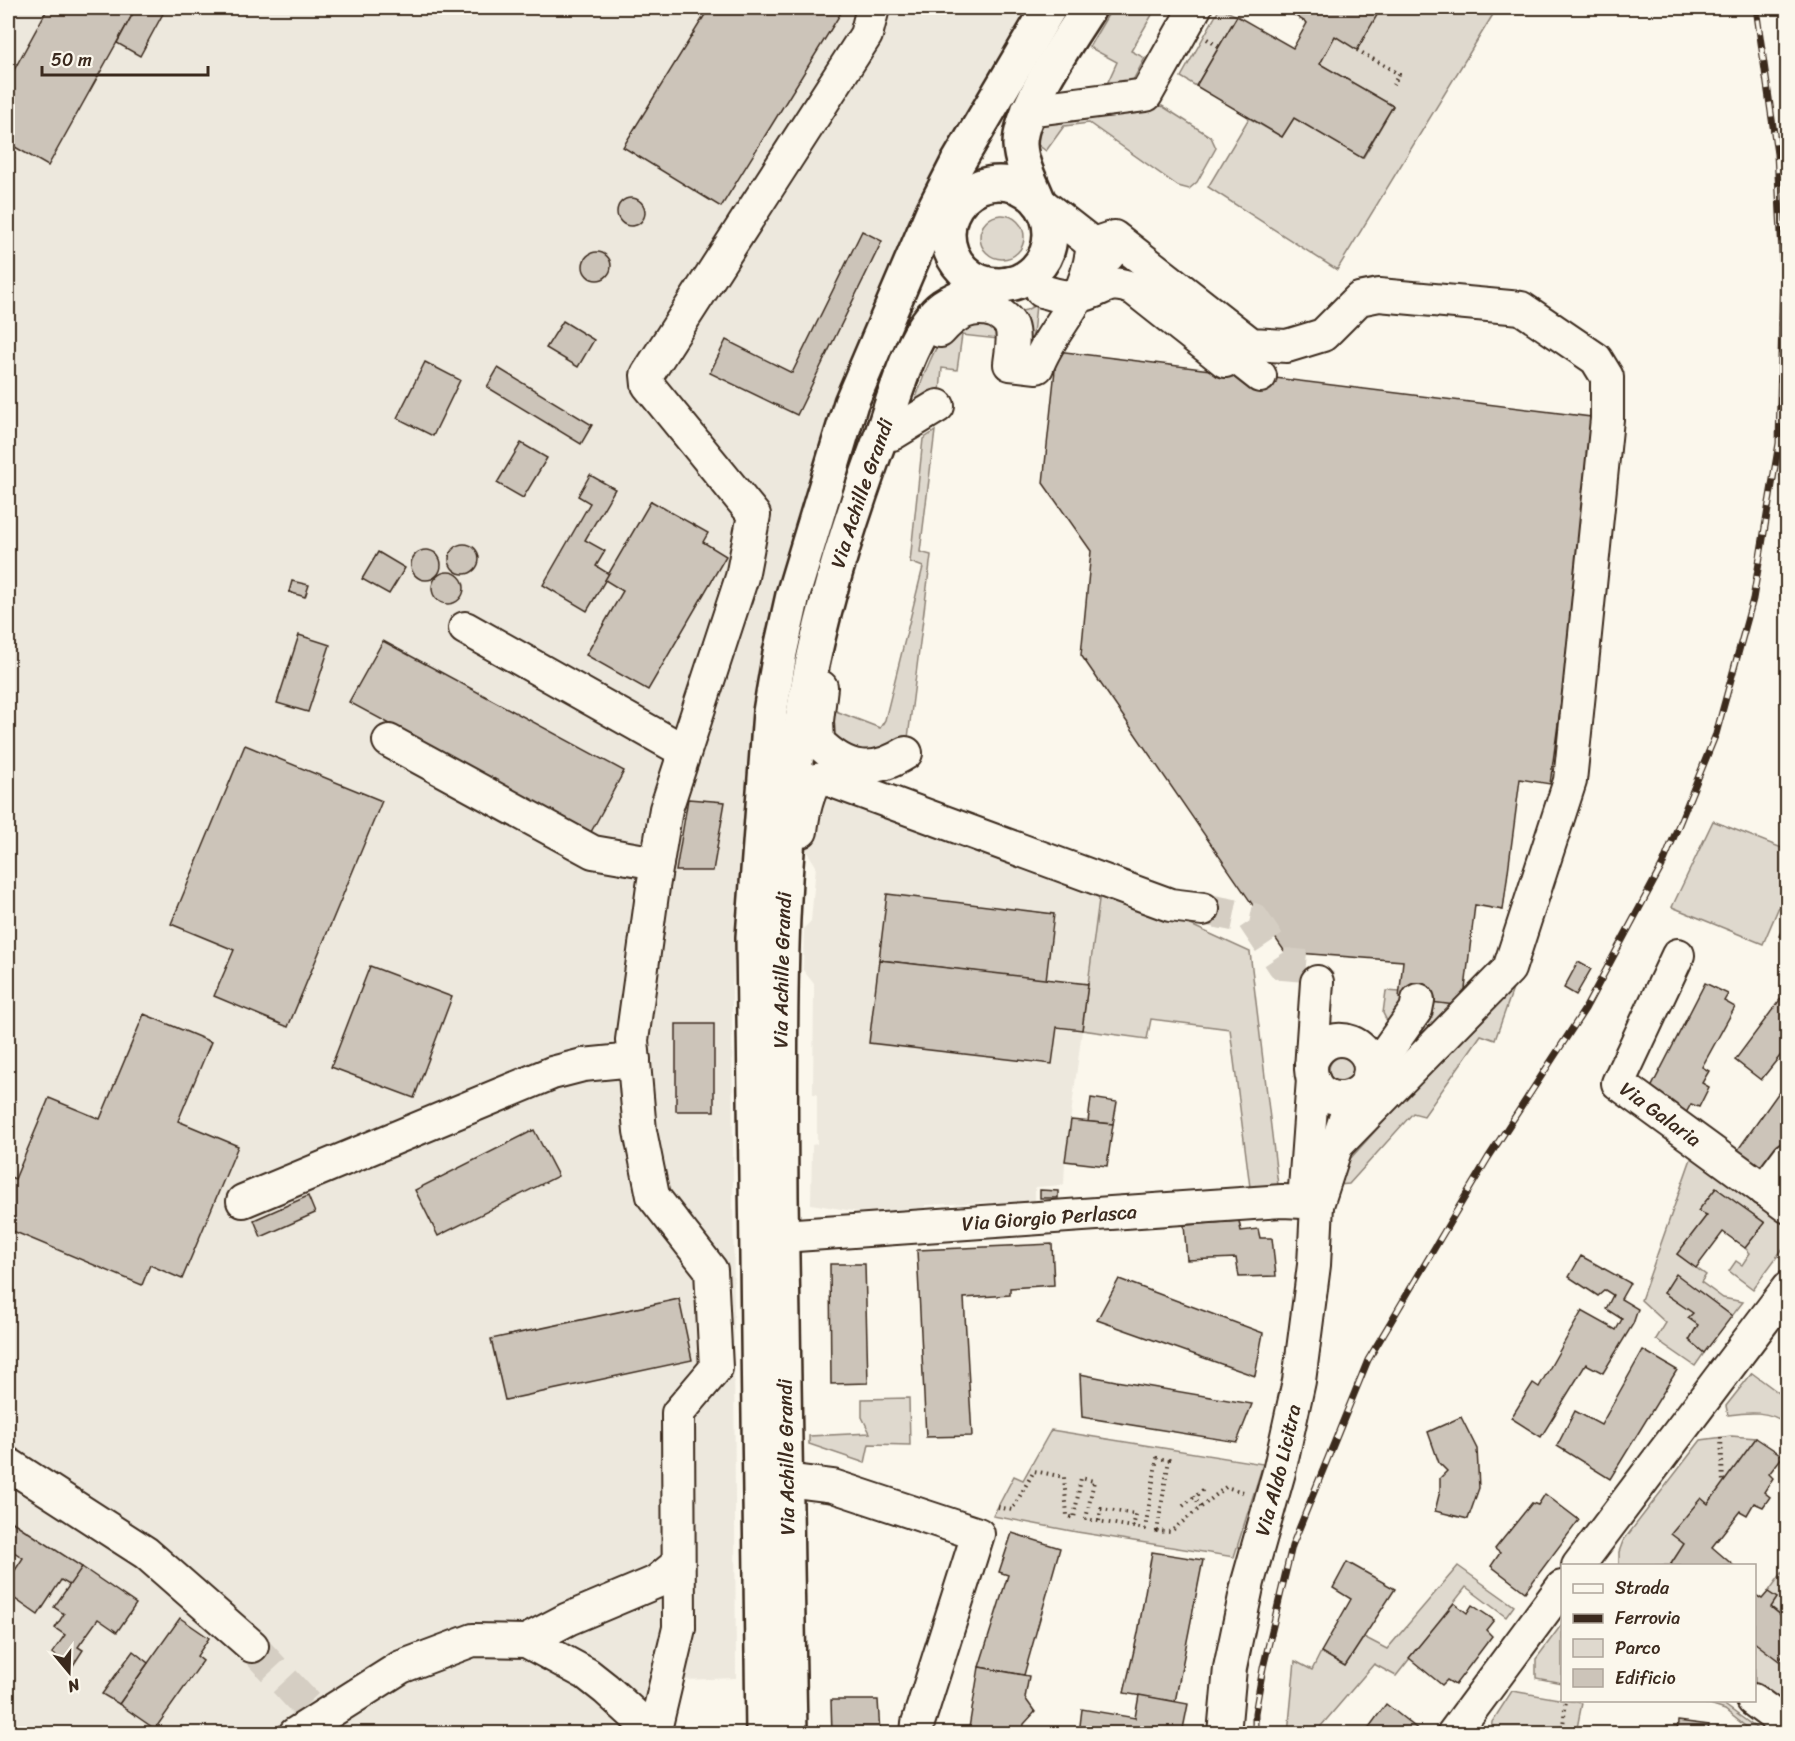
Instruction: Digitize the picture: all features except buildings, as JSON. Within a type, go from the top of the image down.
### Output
[{"type":"main road","name":"Via Achille Grandi","points":[[763,1734],[753,937],[770,712],[793,595],[851,403],[933,211],[957,164],[1049,8]]},
{"type":"main road","name":"Via Achille Grandi","points":[[767,760],[794,642],[814,568],[841,473],[867,398],[936,232],[959,202],[970,172],[1063,8]]},
{"type":"main road","points":[[1039,202],[1022,189],[1001,183],[987,184],[973,190],[959,202],[950,221],[948,237],[952,254],[962,268],[975,279],[991,284],[1021,286],[1043,260],[1048,249],[1049,224],[1026,171],[1020,143],[1028,110],[1089,8]]},
{"type":"main road","name":"Via Achille Grandi","points":[[790,1734],[780,954],[787,844],[808,686],[829,591],[842,550],[870,465],[924,325],[942,307],[966,294],[1021,286]]},
{"type":"street","points":[[295,1734],[401,1667],[473,1640],[526,1641],[587,1674],[654,1733],[679,1629],[678,1413],[716,1368],[711,1270],[653,1196],[640,1131],[632,1040],[666,809],[742,578],[754,515],[652,389],[647,381],[647,375],[866,35],[873,8]]},
{"type":"street","points":[[1028,110],[1146,95],[1195,8]]},
{"type":"street","points":[[1021,286],[1061,296],[1078,297],[1113,284],[1134,289],[1250,374],[1039,202]]},
{"type":"street","points":[[1093,244],[1114,237],[1251,344],[1287,346],[1323,335],[1359,299],[1379,295],[1511,307],[1521,308],[1596,359],[1606,377],[1607,419],[1570,781],[1509,969],[1335,1148]]},
{"type":"street","points":[[1030,361],[1078,297],[1090,264],[1093,244]]},
{"type":"street","points":[[1021,286],[1047,300],[1049,311],[1030,361]]},
{"type":"street","points":[[842,550],[866,518],[892,434],[936,336],[951,319],[966,311],[983,308],[999,313],[1011,326],[1012,341],[1030,361]]},
{"type":"street","points":[[892,434],[938,406]]},
{"type":"street","points":[[829,591],[831,639],[819,700],[818,742],[830,754],[857,766],[880,766],[906,753]]},
{"type":"street","points":[[465,628],[684,751]]},
{"type":"street","points":[[389,741],[593,852],[657,863]]},
{"type":"street","points":[[783,912],[796,891],[803,816],[809,792],[816,780],[827,779],[1170,905],[1203,909]]},
{"type":"street","name":"Via Galaria","points":[[1678,955],[1617,1083],[1776,1198]]},
{"type":"street","points":[[1310,1203],[1312,1072],[1317,982]]},
{"type":"street","points":[[1310,1203],[1335,1148],[1347,1113],[1364,1084],[1416,1010],[1418,1000]]},
{"type":"street","points":[[1343,1040],[1355,1044],[1365,1052],[1369,1064],[1364,1084],[1346,1098],[1332,1097],[1320,1090],[1312,1072],[1316,1053],[1331,1041],[1343,1040]]},
{"type":"street","points":[[243,1201],[552,1073],[583,1065],[634,1060]]},
{"type":"street","points":[[1776,1198],[1788,1158]]},
{"type":"street","name":"Via Giorgio Perlasca","points":[[782,1236],[1282,1201],[1310,1203]]},
{"type":"street","name":"Via Aldo Licitra","points":[[1224,1734],[1230,1668],[1248,1582],[1279,1472],[1299,1381],[1314,1264],[1310,1203]]},
{"type":"street","points":[[1580,1564],[1788,1288]]},
{"type":"street","points":[[8,1464],[146,1553],[252,1647]]},
{"type":"street","points":[[786,1480],[833,1486],[978,1534],[918,1723],[917,1734]]},
{"type":"street","points":[[526,1641],[568,1619],[656,1582],[678,1564]]},
{"type":"street","points":[[1453,1734],[1561,1590]]},
{"type":"street","points":[[1754,1702],[1788,1726]]},
{"type":"path","points":[[1203,37],[1219,46]]},
{"type":"path","points":[[1357,50],[1399,75],[1393,85]]},
{"type":"path","points":[[1721,1437],[1723,1483]]},
{"type":"path","points":[[998,1507],[1012,1510],[1034,1471],[1064,1477],[1067,1516],[1074,1518],[1081,1478],[1094,1481],[1086,1519],[1145,1529],[1157,1458],[1169,1460],[1157,1531],[1170,1532],[1226,1487],[1253,1495]]},
{"type":"path","points":[[1182,1506],[1204,1489]]},
{"type":"path","points":[[1193,1496],[1201,1507]]},
{"type":"path","points":[[1099,1521],[1101,1509],[1136,1514],[1133,1527]]},
{"type":"path","points":[[1562,1734],[1566,1702]]},
{"type":"shaded area","points":[[8,8],[1041,8],[900,249],[763,685],[738,900],[732,991],[736,1678],[683,1680],[603,1733],[8,1733]]},
{"type":"shaded area","points":[[822,789],[1100,892],[1065,1161],[1064,1185],[1035,1187],[1035,1203],[925,1205],[925,1210],[865,1213],[811,1204],[812,1145],[817,1144],[817,1094],[813,1094],[814,984],[803,970],[804,928],[811,921],[816,866],[806,850],[814,793]]},
{"type":"green space","points":[[1112,8],[1156,8],[1131,51],[1145,58],[1132,82],[1107,84],[1117,62],[1089,47]]},
{"type":"green space","points":[[1220,8],[1237,16],[1196,86],[1181,77]]},
{"type":"green space","points":[[1381,8],[1497,8],[1337,270],[1208,187],[1249,118],[1282,137],[1294,118],[1363,158],[1393,106],[1320,64],[1335,36],[1357,49]]},
{"type":"green space","points":[[1162,106],[1211,137],[1216,148],[1197,182],[1189,189],[1178,186],[1089,123],[1064,126],[1046,151],[1033,141],[1045,122]]},
{"type":"green space","points":[[1002,215],[1011,216],[1018,221],[1023,228],[1023,246],[1018,253],[1011,258],[1002,259],[993,258],[986,253],[981,246],[980,237],[981,228],[986,221],[993,216]]},
{"type":"green space","points":[[1036,305],[1032,344],[1025,343],[1012,313]]},
{"type":"green space","points":[[997,320],[998,339],[962,335],[957,370],[942,368],[940,392],[910,416],[928,366],[948,331],[959,324]]},
{"type":"green space","points":[[935,431],[920,552],[931,555],[908,738],[888,756],[834,746],[828,708],[880,728],[885,720],[923,567],[910,562],[923,439]]},
{"type":"green space","points":[[1713,821],[1787,850],[1787,888],[1763,944],[1672,907]]},
{"type":"green space","points":[[1100,892],[1182,921],[1250,952],[1278,1185],[1250,1187],[1230,1029],[1151,1019],[1147,1039],[1082,1030]]},
{"type":"green space","points":[[1519,972],[1495,1040],[1481,1035],[1424,1116],[1413,1113],[1349,1184],[1338,1185],[1339,1171]]},
{"type":"green space","points":[[1386,991],[1400,992],[1411,999],[1388,1023],[1383,1013]]},
{"type":"green space","points":[[1428,1001],[1463,1006],[1389,1081]]},
{"type":"green space","points":[[1342,1057],[1351,1061],[1355,1070],[1351,1079],[1342,1083],[1333,1079],[1329,1070],[1333,1061]]},
{"type":"green space","points":[[1693,1153],[1787,1223],[1787,1243],[1753,1289],[1729,1271],[1736,1261],[1742,1265],[1750,1253],[1745,1248],[1765,1223],[1716,1188],[1699,1211],[1707,1215],[1677,1254],[1706,1275],[1701,1282],[1723,1298],[1743,1302],[1732,1316],[1676,1275],[1664,1293],[1693,1313],[1698,1325],[1690,1340],[1704,1353],[1695,1366],[1656,1339],[1666,1323],[1641,1300]]},
{"type":"green space","points":[[1752,1373],[1787,1399],[1787,1424],[1766,1414],[1728,1415],[1726,1406]]},
{"type":"green space","points":[[909,1398],[910,1445],[869,1444],[865,1463],[809,1444],[809,1436],[870,1433],[862,1417],[862,1399]]},
{"type":"green space","points":[[1051,1430],[1263,1464],[1234,1557],[993,1516],[1014,1476],[1023,1480]]},
{"type":"green space","points":[[1731,1436],[1756,1438],[1708,1504],[1701,1499],[1684,1544],[1671,1564],[1619,1564],[1619,1552],[1623,1541],[1701,1440]]},
{"type":"green space","points":[[1458,1566],[1514,1606],[1506,1617],[1466,1587],[1396,1676],[1374,1664],[1315,1733],[1288,1734],[1295,1661],[1312,1670],[1321,1652],[1345,1666],[1364,1637],[1387,1649]]},
{"type":"green space","points":[[1787,1566],[1787,1628],[1780,1622],[1783,1616],[1771,1607],[1777,1598],[1768,1592]]},
{"type":"green space","points":[[1561,1625],[1561,1683],[1536,1678],[1536,1659]]},
{"type":"green space","points":[[1756,1642],[1787,1649],[1787,1706],[1756,1686]]},
{"type":"green space","points":[[1512,1691],[1561,1699],[1561,1702],[1582,1703],[1576,1733],[1491,1733],[1492,1722]]},
{"type":"green space","points":[[1701,1702],[1720,1702],[1763,1733],[1754,1733],[1725,1710]]},
{"type":"tunnel","points":[[1203,909],[1253,919],[1283,964],[1318,967],[1317,982]]},
{"type":"tunnel","points":[[252,1646],[311,1710],[325,1734]]},
{"type":"railway","points":[[1255,1734],[1255,1713],[1263,1668],[1292,1546],[1368,1360],[1488,1158],[1585,1009],[1662,866],[1716,734],[1753,599],[1779,443],[1783,274],[1777,154],[1756,8]]}]
